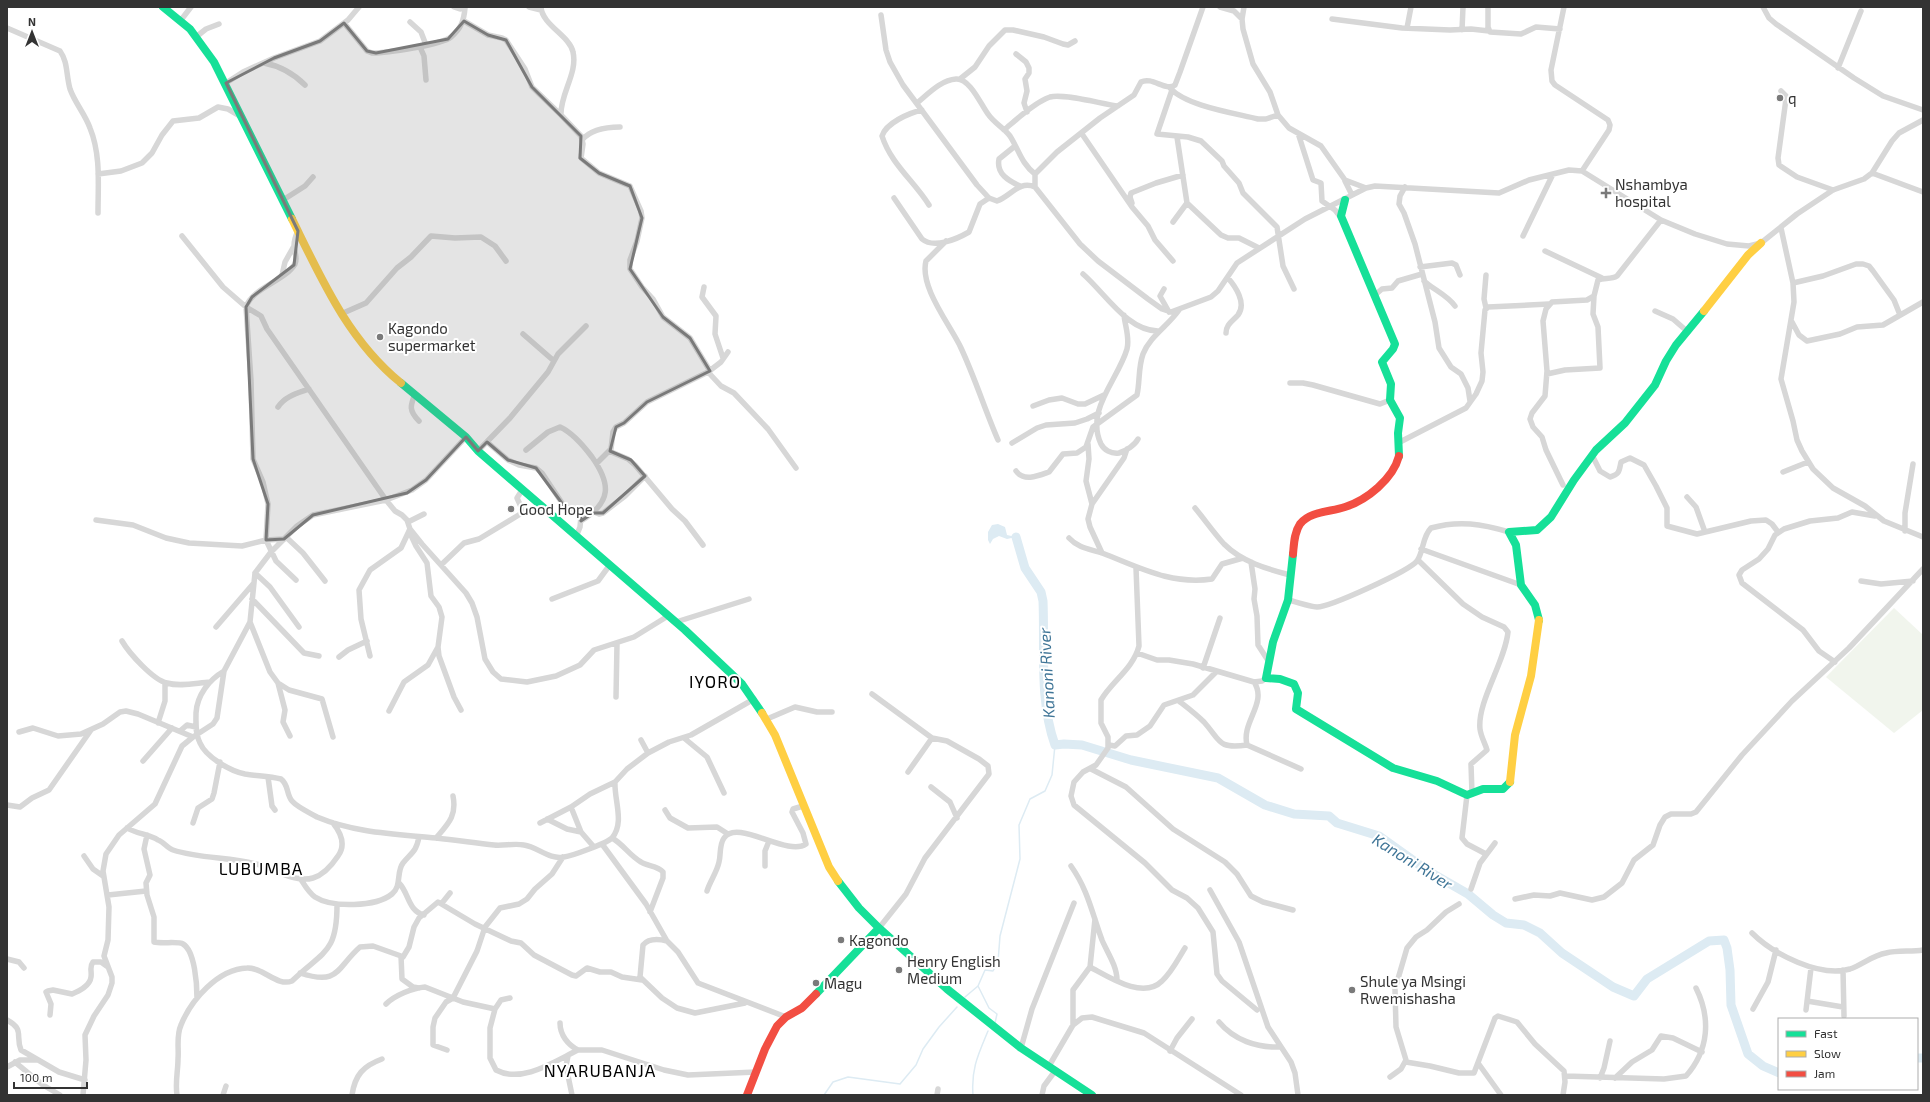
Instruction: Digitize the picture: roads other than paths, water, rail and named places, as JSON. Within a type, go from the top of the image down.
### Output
[{"type":"main road","points":[[163,7],[181,20],[196,37],[214,62],[226,83],[323,282],[341,314],[358,338],[394,377],[466,437],[478,451],[522,490],[676,622],[735,675],[754,699],[767,719],[775,735],[823,853],[836,878],[859,908],[947,989],[1021,1048],[1092,1095]]},
{"type":"main road","points":[[1349,198],[1342,211],[1343,220],[1395,344],[1394,350],[1382,362],[1392,384],[1390,400],[1400,418],[1398,433],[1400,452],[1397,464],[1389,477],[1373,491],[1356,503],[1344,508],[1328,510],[1306,519],[1300,524],[1295,534],[1288,600],[1275,636],[1268,662],[1266,678],[1280,679],[1294,684],[1298,693],[1296,709],[1348,742],[1397,770],[1437,780],[1470,794],[1483,789],[1503,789],[1510,783],[1512,776],[1515,735],[1531,676],[1540,622],[1535,605],[1521,585],[1516,545],[1509,532],[1527,532],[1537,530],[1547,523],[1574,480],[1592,455],[1631,416],[1658,380],[1668,356],[1748,255],[1761,243]]},
{"type":"main road","points":[[747,1095],[777,1026],[786,1017],[802,1008],[879,928]]},
{"type":"street","points":[[181,20],[191,7]]},
{"type":"street","points":[[226,83],[243,72],[287,52],[320,40],[344,23],[359,7]]},
{"type":"street","points":[[344,23],[367,51],[372,53],[426,45],[451,37],[464,21],[465,7],[460,9],[454,7]]},
{"type":"street","points":[[530,7],[541,8],[556,31],[570,45],[574,52],[572,74],[565,91],[561,115]]},
{"type":"street","points":[[1203,7],[1177,82],[1170,88],[1157,133],[1158,135],[1195,138],[1207,145],[1222,161],[1224,166],[1238,181],[1243,193],[1275,225],[1283,266],[1294,289]]},
{"type":"street","points":[[1220,7],[1234,12],[1242,19]]},
{"type":"street","points":[[1244,7],[1242,19],[1253,64],[1270,92],[1278,115],[1290,128],[1321,146],[1345,180],[1349,198]]},
{"type":"street","points":[[1407,28],[1411,7]]},
{"type":"street","points":[[1462,30],[1463,7]]},
{"type":"street","points":[[1488,7],[1489,31]]},
{"type":"street","points":[[1564,7],[1551,70],[1552,81],[1555,85],[1608,120],[1610,125],[1609,130],[1582,171]]},
{"type":"street","points":[[1763,7],[1769,18],[1776,24],[1838,68],[1883,96],[1923,110]]},
{"type":"street","points":[[1838,68],[1861,11]]},
{"type":"street","points":[[881,15],[888,57],[903,84],[963,168],[989,198],[993,201],[1001,200],[1020,186],[1026,184],[1035,187],[1080,244],[1098,261],[1162,309],[1170,312],[1179,310],[1211,297],[1228,278],[1237,263],[1278,236],[1330,206],[1349,198],[1366,188],[1382,185],[1499,193],[1521,183],[1553,174],[1569,170],[1582,171],[1661,220],[1695,234],[1726,244],[1749,246],[1761,243],[1797,214],[1833,190],[1864,179],[1872,173],[1892,141],[1899,133],[1923,120]]},
{"type":"street","points":[[1332,19],[1407,28],[1489,31],[1521,34],[1536,27],[1560,29]]},
{"type":"street","points":[[464,21],[488,35],[506,40],[525,69],[532,87],[580,136],[582,140],[580,156],[582,160],[600,173],[630,186],[642,214],[637,241],[630,260],[630,269],[642,287],[653,299],[663,316],[690,338],[709,371],[721,386],[734,393],[768,429],[796,468]]},
{"type":"street","points":[[410,22],[421,32],[426,45]]},
{"type":"street","points":[[196,37],[206,29],[220,24]]},
{"type":"street","points":[[7,28],[60,51],[65,58],[70,89],[90,126],[94,139],[98,174],[98,213]]},
{"type":"street","points":[[917,103],[944,83],[960,79],[975,67],[989,46],[1005,30],[1018,31],[1068,45],[1075,41]]},
{"type":"street","points":[[420,46],[424,56],[426,80]]},
{"type":"street","points":[[1016,54],[1026,62],[1029,68],[1029,73],[1025,79],[1027,92],[1024,102],[1027,112]]},
{"type":"street","points":[[264,63],[281,67],[295,75],[305,85]]},
{"type":"street","points":[[960,79],[976,94],[988,114],[1004,130],[1015,146],[1023,162],[1035,174]]},
{"type":"street","points":[[1035,187],[1035,174],[1050,158],[1134,95],[1142,81],[1148,80],[1170,88],[1191,102],[1258,119],[1266,119],[1278,115]]},
{"type":"street","points":[[1780,92],[1786,96],[1786,99],[1778,158],[1779,165],[1797,177],[1833,190]]},
{"type":"street","points":[[1004,130],[1042,101],[1052,96],[1092,100],[1118,106]]},
{"type":"street","points":[[98,174],[116,172],[142,163],[152,153],[164,132],[173,121],[177,119],[199,118],[218,107],[228,109],[242,118]]},
{"type":"street","points":[[922,110],[911,113],[896,122],[884,131],[882,136],[896,165],[914,183],[929,205]]},
{"type":"street","points":[[582,140],[589,133],[612,127],[620,127]]},
{"type":"street","points":[[1298,133],[1313,180],[1321,183],[1322,201],[1338,213],[1343,220]]},
{"type":"street","points":[[1082,134],[1134,210],[1172,261]]},
{"type":"street","points":[[1178,137],[1187,203],[1221,236],[1228,238],[1239,238],[1259,248]]},
{"type":"street","points":[[1015,146],[999,159],[999,164],[1006,178],[1020,186]]},
{"type":"street","points":[[1872,173],[1923,192]]},
{"type":"street","points":[[1522,236],[1553,174]]},
{"type":"street","points":[[1134,210],[1130,197],[1131,193],[1156,183],[1183,175]]},
{"type":"street","points":[[283,200],[305,186],[313,177]]},
{"type":"street","points":[[1345,180],[1366,188]]},
{"type":"street","points":[[1405,187],[1400,196],[1399,204],[1409,228],[1424,280],[1435,322],[1440,351],[1451,367],[1461,374],[1468,388],[1470,401]]},
{"type":"street","points":[[894,198],[922,239],[933,244],[946,241],[969,232],[980,204],[989,198]]},
{"type":"street","points":[[1173,222],[1187,203]]},
{"type":"street","points":[[1545,251],[1602,278],[1615,278],[1661,220]]},
{"type":"street","points":[[1781,228],[1793,283],[1794,302],[1792,322],[1780,379],[1793,421],[1797,440],[1808,462],[1833,488],[1865,506],[1876,516],[1905,531],[1923,537]]},
{"type":"street","points":[[282,275],[285,262],[294,246],[298,231]]},
{"type":"street","points":[[182,236],[223,287],[246,307],[261,316],[267,329],[286,353],[309,389],[386,500],[395,511],[402,515],[408,522],[416,546],[427,563],[431,596],[442,612],[438,647],[428,665],[404,682],[389,711]]},
{"type":"street","points":[[341,314],[366,303],[397,268],[411,257],[431,236],[455,238],[481,237],[495,246],[506,261]]},
{"type":"street","points":[[946,241],[926,261],[927,280],[944,321],[961,347],[998,440]]},
{"type":"street","points":[[294,246],[296,262],[291,269],[252,297],[246,307],[252,389],[253,459],[263,482],[268,504],[266,540],[276,561],[296,580]]},
{"type":"street","points":[[1420,267],[1452,263],[1456,264],[1460,275]]},
{"type":"street","points":[[1793,283],[1823,276],[1856,264],[1863,264],[1868,266],[1873,271],[1894,300],[1900,315]]},
{"type":"street","points":[[1083,274],[1124,315],[1140,328],[1151,332],[1159,332]]},
{"type":"street","points":[[1375,295],[1382,290],[1392,288],[1398,281],[1422,274]]},
{"type":"street","points":[[1400,442],[1466,408],[1479,389],[1483,372],[1481,353],[1486,308],[1484,299],[1486,275]]},
{"type":"street","points":[[1226,333],[1228,326],[1238,314],[1240,307],[1238,292],[1228,278]]},
{"type":"street","points":[[1547,374],[1565,370],[1600,368],[1598,327],[1593,314],[1594,296],[1597,283],[1602,278]]},
{"type":"street","points":[[1424,280],[1436,291],[1447,296],[1454,306]]},
{"type":"street","points":[[704,287],[702,297],[716,316],[714,334],[723,358]]},
{"type":"street","points":[[1164,289],[1160,296],[1170,312]]},
{"type":"street","points":[[1486,308],[1490,306],[1549,304],[1556,301],[1587,300],[1594,296]]},
{"type":"street","points":[[1792,322],[1799,335],[1807,341],[1840,334],[1857,327],[1882,326],[1900,315],[1912,310],[1923,302]]},
{"type":"street","points":[[1549,304],[1543,316],[1542,331],[1547,349],[1547,374],[1544,398],[1532,413],[1530,419],[1533,427],[1542,437],[1546,450],[1563,485]]},
{"type":"street","points":[[1092,504],[1086,481],[1089,459],[1088,444],[1091,430],[1098,423],[1137,395],[1140,365],[1148,344],[1179,310]]},
{"type":"street","points":[[1655,311],[1673,319],[1688,332]]},
{"type":"street","points":[[1124,315],[1127,349],[1116,374],[1104,395],[1099,412],[1099,438],[1103,448],[1116,453],[1127,449],[1138,439]]},
{"type":"street","points":[[478,451],[510,418],[548,372],[558,354],[586,326]]},
{"type":"street","points":[[523,334],[554,361]]},
{"type":"street","points":[[597,463],[609,451],[613,443],[613,432],[616,427],[624,423],[647,402],[709,371],[728,352]]},
{"type":"street","points":[[1290,383],[1303,383],[1380,404],[1390,400]]},
{"type":"street","points":[[278,407],[281,402],[309,389]]},
{"type":"street","points":[[415,394],[410,408],[412,414],[419,421]]},
{"type":"street","points":[[1034,406],[1049,400],[1062,398],[1078,404],[1086,404],[1104,395]]},
{"type":"street","points":[[1012,443],[1037,428],[1046,425],[1075,423],[1087,420],[1099,412]]},
{"type":"street","points":[[526,450],[548,432],[560,427],[580,442],[597,463],[602,472],[605,484],[602,503],[594,512],[581,521]]},
{"type":"street","points":[[83,1095],[86,1060],[85,1035],[94,1016],[111,989],[112,977],[104,956],[108,940],[108,895],[103,876],[103,865],[110,847],[119,834],[155,804],[163,790],[178,753],[184,744],[195,735],[214,724],[217,718],[224,671],[250,622],[255,574],[271,552],[297,526],[313,515],[386,500],[407,493],[426,480],[466,437]]},
{"type":"street","points":[[487,442],[508,460],[519,465],[536,468],[542,473],[561,502],[570,510],[579,513],[581,521],[576,537]]},
{"type":"street","points":[[1016,471],[1019,476],[1024,478],[1049,472],[1061,455],[1065,453],[1079,452],[1088,444]]},
{"type":"street","points":[[1102,554],[1088,519],[1092,504],[1124,458],[1127,449]]},
{"type":"street","points":[[609,451],[631,460],[672,510],[685,521],[703,545]]},
{"type":"street","points":[[1592,455],[1600,471],[1610,477],[1620,472],[1621,462],[1625,459],[1630,458],[1640,462],[1646,468],[1666,505],[1668,526],[1674,526],[1692,534],[1763,520],[1770,521],[1778,532]]},
{"type":"street","points":[[1784,472],[1808,462]]},
{"type":"street","points":[[1905,531],[1905,513],[1913,464]]},
{"type":"street","points":[[594,512],[603,514],[625,496],[645,476]]},
{"type":"street","points":[[441,565],[464,543],[479,539],[522,513],[522,509],[517,498],[522,490]]},
{"type":"street","points":[[1687,497],[1696,507],[1705,532]]},
{"type":"street","points":[[1195,508],[1224,544],[1243,558],[1290,575]]},
{"type":"street","points":[[1835,662],[1819,651],[1803,630],[1742,582],[1740,579],[1740,571],[1752,565],[1763,555],[1778,532],[1806,522],[1838,518],[1852,512],[1876,516]]},
{"type":"street","points":[[408,522],[424,514]]},
{"type":"street","points":[[96,520],[133,525],[166,538],[189,543],[242,546],[266,540],[285,538],[303,553],[325,581]]},
{"type":"street","points":[[1288,600],[1318,607],[1380,583],[1404,570],[1418,560],[1427,532],[1431,528],[1443,524],[1470,523],[1509,532]]},
{"type":"street","points":[[410,530],[466,593],[472,603],[485,659],[493,672],[501,679],[527,682],[547,679],[580,665],[594,650],[634,638],[668,616]]},
{"type":"street","points":[[370,656],[361,619],[360,590],[370,570],[401,548],[410,530]]},
{"type":"street","points":[[1069,538],[1087,550],[1168,578],[1209,580],[1214,578],[1222,564],[1243,558]]},
{"type":"street","points":[[1421,549],[1521,585]]},
{"type":"street","points":[[1418,560],[1463,604],[1482,617],[1506,628],[1508,632],[1506,646],[1482,711],[1480,730],[1487,750],[1471,764],[1470,794],[1462,838],[1467,844],[1486,854]]},
{"type":"street","points":[[1251,562],[1255,589],[1254,599],[1257,616],[1258,645],[1268,662]]},
{"type":"street","points":[[552,599],[598,581],[609,566]]},
{"type":"street","points":[[1136,568],[1139,646],[1137,653],[1126,670],[1101,700],[1101,724],[1108,737],[1109,745],[1101,760],[1091,769],[1078,776],[1074,782],[1071,796],[1074,805],[1145,863],[1172,890],[1192,901],[1213,932],[1217,974],[1222,981],[1257,1010]]},
{"type":"street","points":[[1515,899],[1534,895],[1550,896],[1560,893],[1596,900],[1611,893],[1622,883],[1634,860],[1653,845],[1662,820],[1671,814],[1691,814],[1696,812],[1742,755],[1792,701],[1835,662],[1923,569]]},
{"type":"street","points":[[255,574],[270,587],[299,628]]},
{"type":"street","points":[[1861,581],[1881,584],[1913,581]]},
{"type":"street","points":[[216,627],[253,584]]},
{"type":"street","points":[[252,599],[304,653],[319,656]]},
{"type":"street","points":[[676,622],[749,600]]},
{"type":"street","points":[[1203,668],[1220,618]]},
{"type":"street","points":[[250,622],[270,672],[278,683],[284,704],[283,722],[290,736]]},
{"type":"street","points":[[122,641],[129,652],[165,683],[175,684],[210,682]]},
{"type":"street","points":[[339,657],[348,650],[366,641]]},
{"type":"street","points":[[616,697],[617,644]]},
{"type":"street","points":[[438,647],[454,697],[461,710]]},
{"type":"street","points":[[1137,653],[1157,660],[1178,661],[1254,682],[1262,681],[1266,678]]},
{"type":"street","points":[[224,671],[215,676],[210,682],[202,692],[197,704],[195,735],[201,746],[220,762],[244,774],[281,779],[285,782],[292,801],[315,816],[333,823],[357,829],[419,837],[496,845],[526,845],[545,854],[563,858],[602,844],[612,838],[616,832],[619,816],[614,795],[615,782]]},
{"type":"street","points":[[1109,745],[1115,746],[1126,736],[1137,735],[1142,732],[1154,722],[1164,705],[1180,701],[1197,693],[1216,672]]},
{"type":"street","points":[[1247,744],[1247,730],[1259,697],[1254,682]]},
{"type":"street","points":[[158,723],[165,702],[165,683]]},
{"type":"street","points":[[278,683],[289,690],[322,699],[333,737]]},
{"type":"street","points":[[872,694],[932,738],[947,741],[967,752],[988,766],[989,770],[989,774],[957,818],[925,858],[906,894],[879,928]]},
{"type":"street","points":[[540,823],[571,807],[585,796],[615,782],[627,769],[648,753],[669,742],[684,738],[754,699]]},
{"type":"street","points":[[1180,701],[1205,724],[1217,741],[1234,747],[1247,744],[1301,769]]},
{"type":"street","points":[[767,719],[795,707],[817,712],[832,712]]},
{"type":"street","points":[[19,732],[33,728],[58,736],[76,734],[91,730],[103,724],[116,714],[126,711],[195,735]]},
{"type":"street","points":[[180,731],[187,725],[196,727]]},
{"type":"street","points":[[143,761],[172,728]]},
{"type":"street","points":[[7,806],[20,807],[32,798],[47,793],[91,730]]},
{"type":"street","points":[[684,738],[707,757],[724,793]]},
{"type":"street","points":[[908,772],[932,738]]},
{"type":"street","points":[[641,740],[648,753]]},
{"type":"street","points":[[193,823],[198,808],[209,802],[214,793],[220,762]]},
{"type":"street","points":[[1091,769],[1126,787],[1177,832],[1226,862],[1237,874],[1251,896],[1262,902],[1293,910]]},
{"type":"street","points":[[268,777],[275,810]]},
{"type":"street","points":[[931,787],[950,802],[957,818]]},
{"type":"street","points":[[436,838],[448,825],[453,816],[453,796]]},
{"type":"street","points":[[665,810],[670,818],[688,828],[717,827],[728,834],[746,834],[769,841],[801,846],[806,844],[803,833],[792,812],[793,809],[803,806]]},
{"type":"street","points":[[571,807],[581,832],[594,847]]},
{"type":"street","points":[[547,819],[567,829],[581,832]]},
{"type":"street","points":[[127,828],[158,839],[173,850],[203,857],[260,866],[300,878],[313,878],[321,874],[340,854],[342,847],[341,835],[333,823]]},
{"type":"street","points":[[707,891],[718,869],[721,844],[728,834]]},
{"type":"street","points":[[146,835],[144,849],[150,875],[147,879],[146,891],[154,917],[154,942],[181,943],[185,946],[193,962],[197,982],[197,998]]},
{"type":"street","points":[[300,878],[313,896],[337,905],[363,903],[382,899],[393,894],[399,883],[400,869],[414,853],[419,837]]},
{"type":"street","points":[[612,838],[620,842],[623,848],[640,862],[660,869],[663,872],[663,878],[650,912]]},
{"type":"street","points":[[765,866],[765,851],[769,841]]},
{"type":"street","points":[[602,844],[635,891],[643,899],[667,941],[678,952],[698,983],[786,1017]]},
{"type":"street","points":[[1471,889],[1480,863],[1495,844]]},
{"type":"street","points":[[84,856],[93,869],[103,876]]},
{"type":"street","points":[[447,1050],[435,1048],[433,1045],[433,1027],[441,1008],[453,998],[477,951],[485,927],[500,908],[520,904],[527,899],[535,889],[552,874],[563,858]]},
{"type":"street","points":[[1071,866],[1087,893],[1095,919],[1116,971],[1116,980]]},
{"type":"street","points":[[399,883],[408,894],[409,901],[415,910],[424,915]]},
{"type":"street","points":[[1210,890],[1239,942],[1260,1009],[1268,1027],[1291,1062],[1295,1073],[1298,1095]]},
{"type":"street","points":[[108,895],[146,891]]},
{"type":"street","points":[[442,903],[450,893]]},
{"type":"street","points":[[495,1009],[453,998],[432,989],[413,987],[402,979],[402,957],[409,947],[417,922],[436,903],[442,903],[464,917],[511,940],[521,943],[534,955],[558,969],[575,976],[587,968],[600,972],[611,972],[622,977],[642,980]]},
{"type":"street","points":[[1021,1048],[1032,1010],[1074,903]]},
{"type":"street","points":[[1390,1077],[1401,1069],[1406,1062],[1406,1054],[1396,1025],[1395,987],[1407,948],[1416,937],[1427,930],[1446,912],[1459,904]]},
{"type":"street","points":[[176,1095],[175,1081],[180,1026],[197,998],[221,977],[239,969],[246,968],[260,970],[284,983],[292,981],[329,948],[335,935],[337,905]]},
{"type":"street","points":[[1042,1095],[1044,1086],[1073,1025],[1073,990],[1090,967],[1095,919]]},
{"type":"street","points":[[1752,933],[1759,940],[1811,968],[1842,970],[1886,953],[1923,950]]},
{"type":"street","points":[[667,941],[657,939],[645,942],[642,945],[640,974],[642,980],[669,1003],[685,1011],[694,1013],[745,1002]]},
{"type":"street","points":[[300,973],[307,976],[332,976],[339,971],[357,950],[364,946],[382,948],[402,957]]},
{"type":"street","points":[[1090,967],[1116,980],[1134,987],[1146,989],[1162,982],[1185,948]]},
{"type":"street","points":[[1753,1009],[1768,982],[1776,950]]},
{"type":"street","points":[[7,959],[19,962],[24,968]]},
{"type":"street","points":[[50,1015],[51,1004],[46,992],[53,990],[72,994],[89,982],[91,976],[90,966],[94,962],[101,962],[108,967]]},
{"type":"street","points":[[1806,1010],[1811,968]]},
{"type":"street","points":[[1842,970],[1844,1016]]},
{"type":"street","points":[[386,1004],[393,998],[419,988]]},
{"type":"street","points":[[1566,1076],[1664,1079],[1686,1076],[1702,1052],[1706,1030],[1706,1019],[1702,1000],[1696,988]]},
{"type":"street","points":[[510,998],[501,1000],[495,1009],[490,1028],[490,1058],[496,1070],[506,1073],[527,1073],[540,1070],[578,1050],[602,1050],[664,1070],[688,1075],[756,1072]]},
{"type":"street","points":[[1807,1001],[1843,1007]]},
{"type":"street","points":[[1406,1062],[1470,1074],[1475,1072],[1495,1018],[1498,1016],[1517,1022],[1534,1044],[1564,1071],[1566,1076],[1563,1095]]},
{"type":"street","points":[[1073,1025],[1082,1018],[1095,1017],[1144,1033],[1241,1095]]},
{"type":"street","points":[[1170,1051],[1177,1038],[1192,1019]]},
{"type":"street","points":[[7,1020],[19,1029],[21,1050],[59,1072],[85,1080]]},
{"type":"street","points":[[1219,1022],[1227,1031],[1254,1045],[1280,1047]]},
{"type":"street","points":[[560,1023],[560,1028],[565,1040],[578,1050]]},
{"type":"street","points":[[1615,1078],[1632,1062],[1652,1050],[1661,1036],[1673,1038],[1702,1052]]},
{"type":"street","points":[[1600,1078],[1604,1068],[1610,1041]]},
{"type":"street","points":[[568,1056],[566,1066],[572,1095]]},
{"type":"street","points":[[352,1095],[354,1082],[358,1075],[370,1063],[382,1059]]},
{"type":"street","points":[[7,1067],[20,1060],[39,1060]]},
{"type":"street","points":[[15,1062],[43,1085],[60,1095]]},
{"type":"street","points":[[1478,1063],[1501,1095]]},
{"type":"street","points":[[223,1095],[226,1086]]},
{"type":"waterway","name":"Kanoni River","points":[[1016,537],[1025,568],[1041,592],[1043,601],[1045,692],[1050,728],[1055,745],[1082,745],[1131,760],[1218,778],[1265,805],[1294,814],[1329,816],[1337,823],[1379,836],[1428,871],[1468,894],[1493,915],[1506,923],[1524,925],[1540,933],[1562,953],[1613,987],[1634,996],[1647,979],[1709,941],[1724,940],[1727,948],[1730,970],[1731,1005],[1748,1054],[1763,1066],[1778,1073]]},
{"type":"waterway","points":[[965,997],[978,986],[985,970],[993,971],[998,962],[1000,936],[1020,859],[1019,825],[1030,799],[1045,791],[1052,775],[1055,745]]},
{"type":"waterway","points":[[978,986],[989,1008],[997,1014],[995,1023]]},
{"type":"waterway","points":[[824,1095],[833,1082],[848,1077],[900,1084],[916,1065],[923,1049],[939,1027],[957,1007]]},
{"type":"waterway","points":[[973,1095],[974,1070],[978,1055],[988,1031]]},
{"type":"waterway","name":"Kanoni River","points":[[1918,1058],[1923,1058]]},
{"type":"place","name":"q","points":[[1780,98]]},
{"type":"place","name":"Nshambya hospital","points":[[1606,193]]},
{"type":"place","name":"Kagondo supermarket","points":[[380,337]]},
{"type":"place","name":"Good Hope","points":[[511,509]]},
{"type":"place","name":"Kagondo","points":[[841,940]]},
{"type":"place","name":"Henry English Medium","points":[[899,970]]},
{"type":"place","name":"Magu","points":[[816,983]]},
{"type":"place","name":"Shule ya Msingi Rwemishasha","points":[[1352,990]]},
{"type":"district","name":"IYORO","points":[[715,681]]},
{"type":"district","name":"LUBUMBA","points":[[261,868]]},
{"type":"district","name":"NYARUBANJA","points":[[600,1070]]}]
